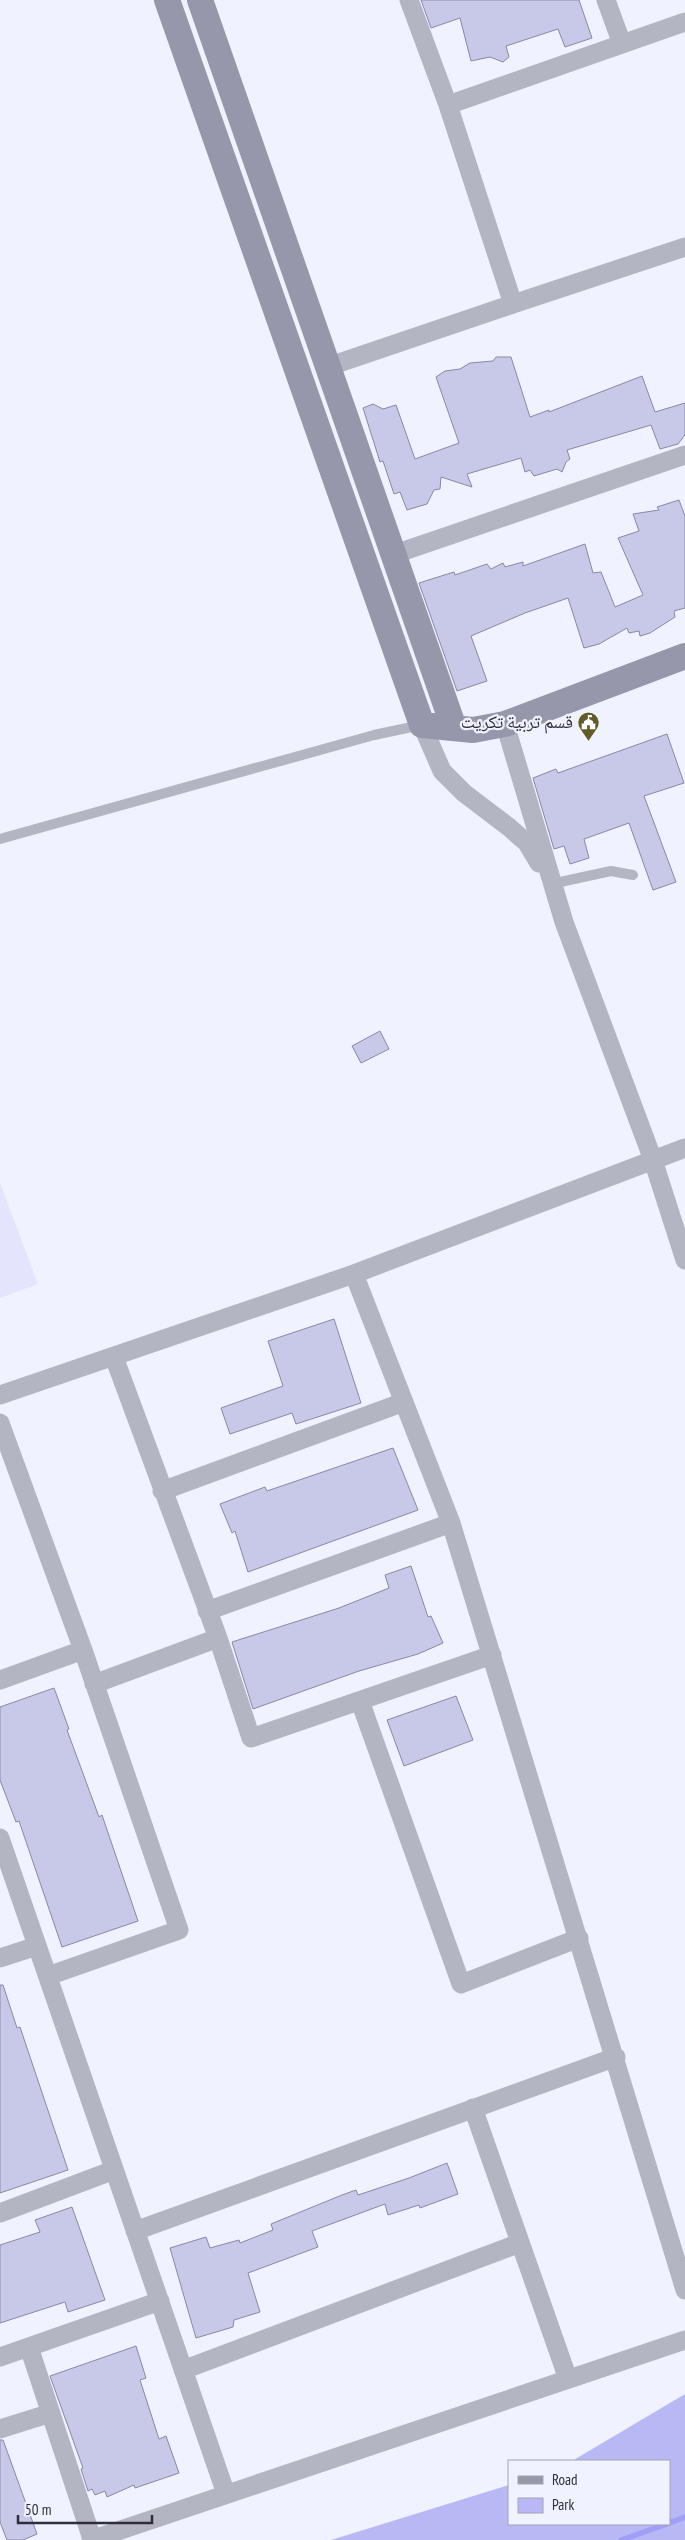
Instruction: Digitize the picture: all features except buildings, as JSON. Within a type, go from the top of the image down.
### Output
[{"type":"street","points":[[167,0],[422,725],[442,771],[464,792],[527,843],[552,884]]},
{"type":"street","points":[[200,0],[392,555],[454,728]]},
{"type":"street","points":[[409,0],[448,105],[513,304]]},
{"type":"street","points":[[606,0],[622,44]]},
{"type":"street","points":[[448,105],[685,22]]},
{"type":"street","points":[[327,367],[685,246]]},
{"type":"street","points":[[392,555],[685,455]]},
{"type":"street","points":[[422,725],[473,730],[505,724],[685,656]]},
{"type":"street","points":[[505,724],[552,884],[653,1160],[685,1260]]},
{"type":"street","points":[[0,1395],[354,1274],[685,1148]]},
{"type":"street","points":[[354,1274],[451,1523],[616,2057],[685,2290]]},
{"type":"street","points":[[114,1357],[218,1638],[251,1738],[492,1655]]},
{"type":"street","points":[[162,1491],[404,1402]]},
{"type":"street","points":[[0,1423],[83,1650],[179,1930],[48,1976]]},
{"type":"street","points":[[207,1611],[451,1523]]},
{"type":"street","points":[[94,1684],[218,1638]]},
{"type":"street","points":[[0,1680],[83,1650]]},
{"type":"street","points":[[360,1700],[461,1984],[579,1938]]},
{"type":"street","points":[[0,1838],[226,2494]]},
{"type":"street","points":[[0,1958],[37,1946]]},
{"type":"street","points":[[136,2231],[616,2057]]},
{"type":"street","points":[[473,2108],[568,2379]]},
{"type":"street","points":[[0,2213],[114,2170]]},
{"type":"street","points":[[183,2370],[520,2243]]},
{"type":"street","points":[[0,2357],[160,2302]]},
{"type":"street","points":[[29,2347],[92,2540],[685,2340]]},
{"type":"street","points":[[0,2429],[50,2413]]},
{"type":"lane","points":[[0,839],[374,735],[422,725]]},
{"type":"lane","points":[[552,884],[611,872],[633,875]]},
{"type":"shaded area","points":[[0,1183],[38,1284],[0,1298]]},
{"type":"green space","points":[[685,2394],[685,2540],[331,2540],[508,2485],[508,2525],[670,2525],[670,2460],[574,2460]]},
{"type":"waterway","points":[[670,2523],[685,2517]]},
{"type":"waterway","points":[[621,2540],[664,2525]]},
{"type":"place","name":"قسم تربية تكريت","points":[[589,741]]}]
